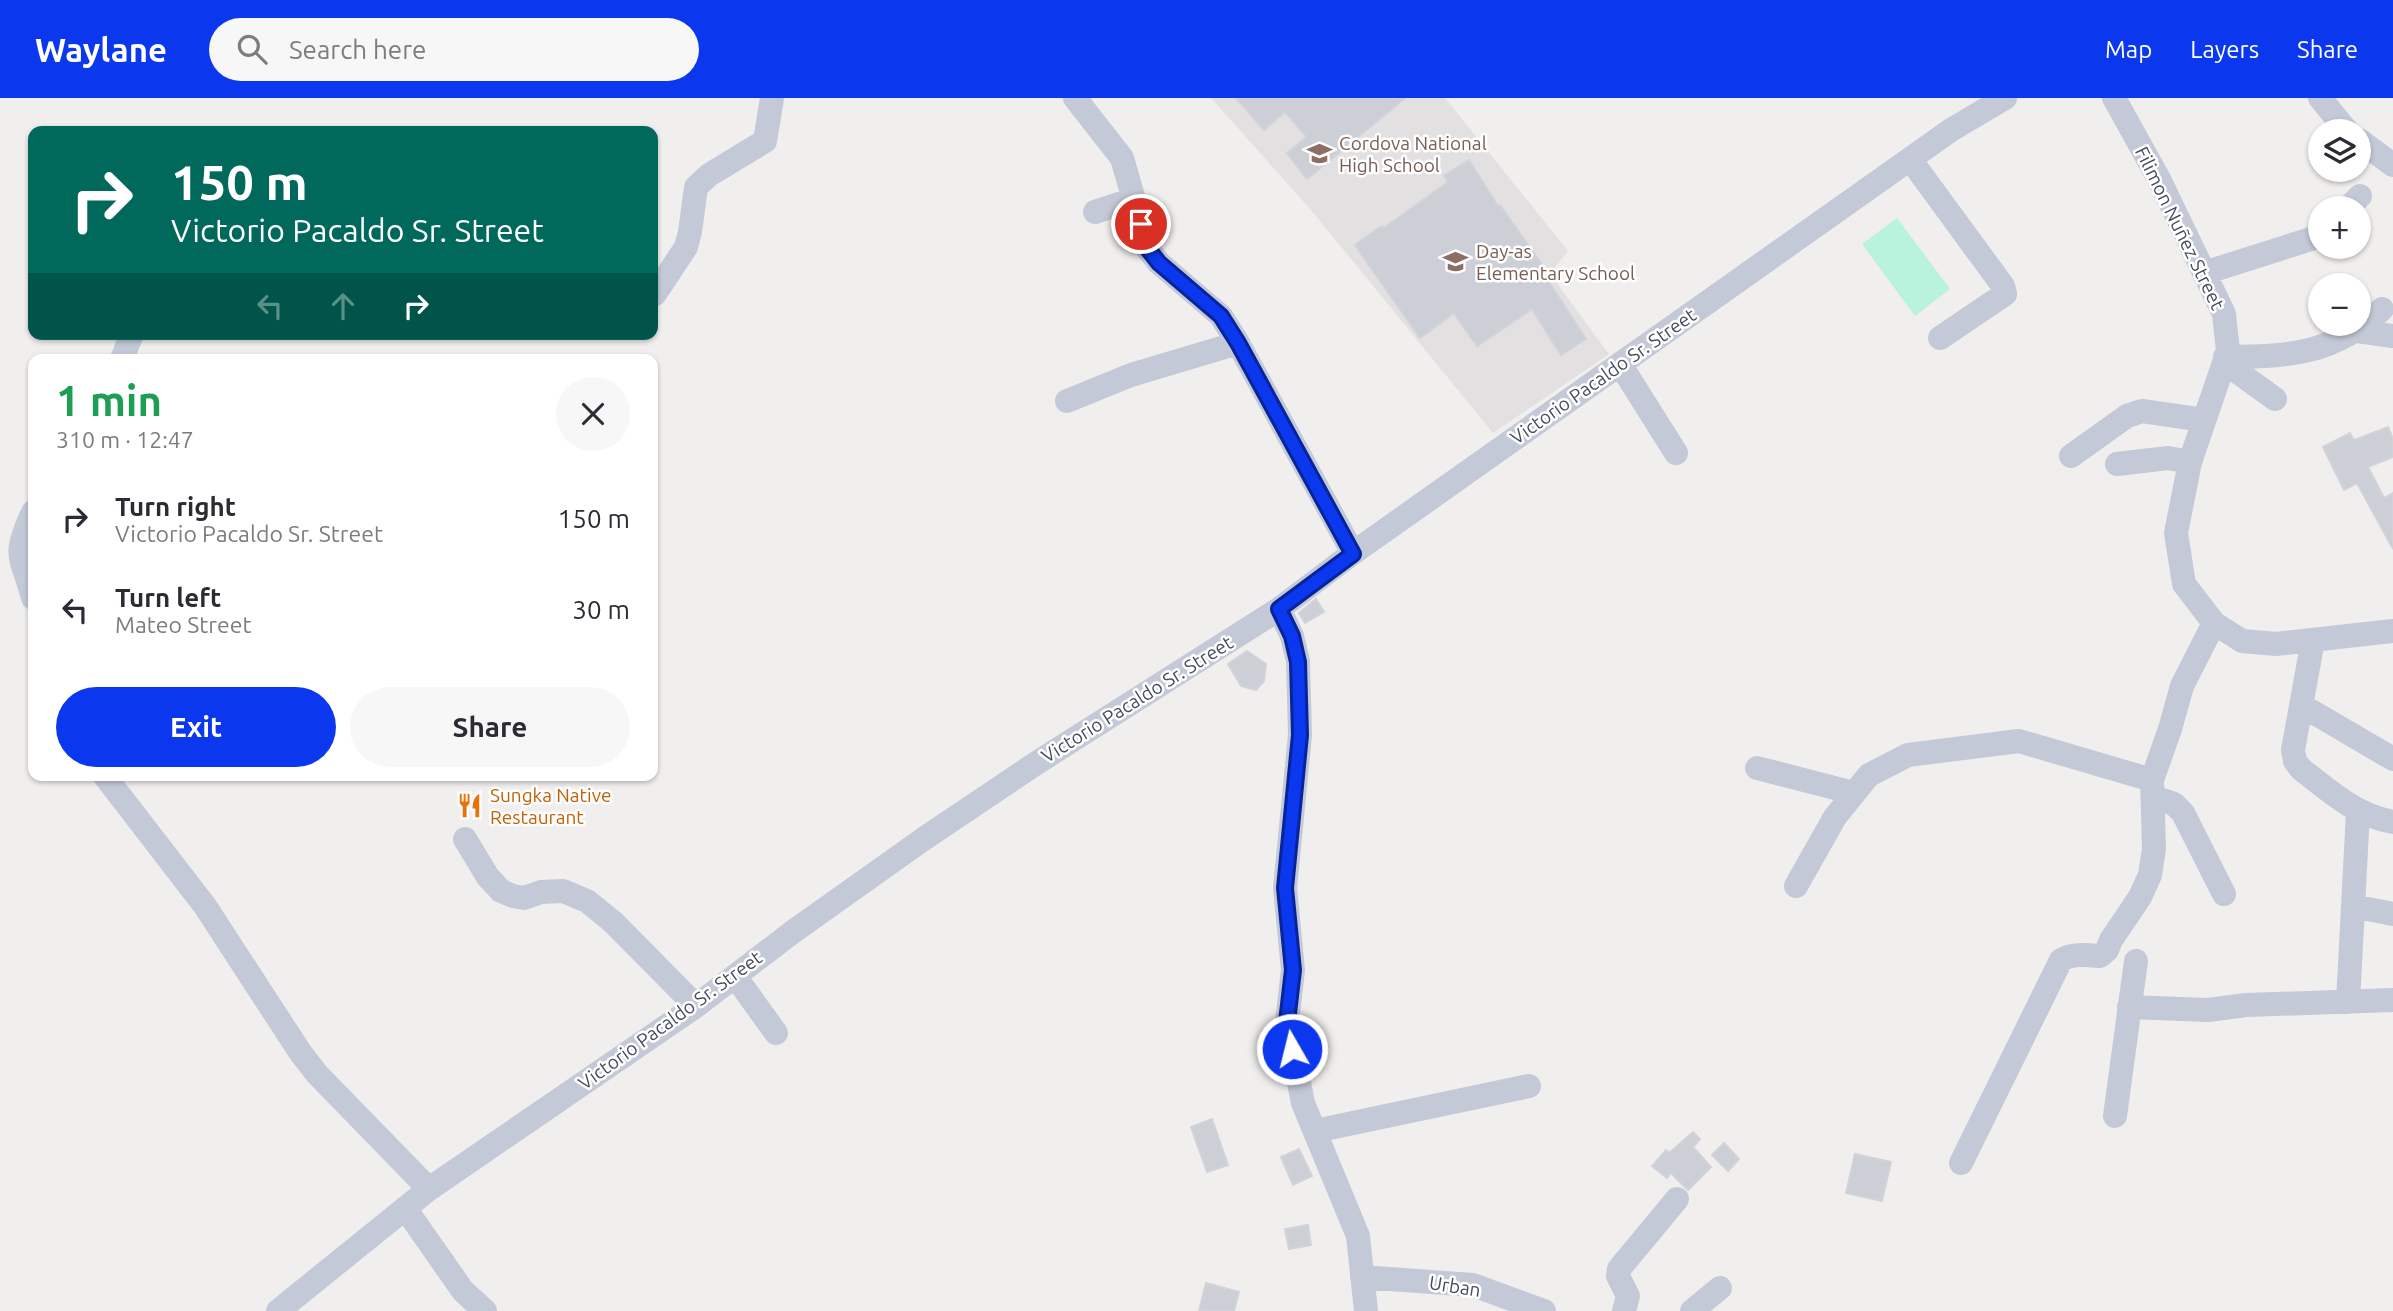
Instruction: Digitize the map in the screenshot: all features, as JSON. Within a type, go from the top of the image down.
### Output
[{"type":"street","points":[[658,288],[686,247],[696,187],[709,175],[765,141],[772,98]]},
{"type":"street","points":[[1075,98],[1122,159],[1148,249],[1159,263],[1221,316],[1353,554]]},
{"type":"street","name":"Victorio Pacaldo Sr. Street","points":[[278,1311],[429,1189],[696,1006],[925,838],[1035,764],[1279,609],[1951,130],[2005,98]]},
{"type":"street","name":"Filimon Nuñez Street","points":[[2114,98],[2159,179],[2224,314],[2228,351],[2190,461],[2176,533],[2184,584],[2214,623],[2242,641],[2276,644],[2393,631]]},
{"type":"street","points":[[2320,98],[2337,119]]},
{"type":"street","points":[[2371,149],[2393,165]]},
{"type":"street","points":[[1910,159],[2003,286],[2005,294],[1940,338]]},
{"type":"street","points":[[1095,212],[1134,199]]},
{"type":"street","points":[[2204,273],[2308,240]]},
{"type":"street","points":[[2371,319],[2382,309]]},
{"type":"street","points":[[2371,333],[2393,336]]},
{"type":"street","points":[[2225,359],[2290,356],[2334,344],[2348,336]]},
{"type":"street","points":[[1067,401],[1130,375],[1238,343]]},
{"type":"street","points":[[2225,359],[2275,399]]},
{"type":"street","points":[[1620,364],[1676,453]]},
{"type":"street","points":[[2071,456],[2127,415],[2142,411],[2204,420]]},
{"type":"street","points":[[2117,464],[2168,458],[2190,461]]},
{"type":"street","points":[[28,524],[19,550],[28,583]]},
{"type":"street","points":[[1279,609],[1292,636],[1298,662],[1299,723],[1285,888],[1293,970],[1287,1022],[1303,1103],[1358,1236],[1366,1311]]},
{"type":"street","points":[[1961,1163],[2061,960],[2077,955],[2100,956],[2107,950],[2140,897],[2150,874],[2154,849],[2153,788],[2182,686],[2214,623]]},
{"type":"street","points":[[2313,640],[2293,750],[2295,761],[2301,769],[2358,812],[2393,822]]},
{"type":"street","points":[[2301,705],[2393,760]]},
{"type":"street","points":[[1796,886],[1835,817],[1869,775],[1908,754],[2019,741],[2153,788],[2183,813],[2224,894]]},
{"type":"street","points":[[1757,768],[1854,793]]},
{"type":"street","points":[[109,781],[205,906],[317,1074],[429,1189]]},
{"type":"street","points":[[2348,1002],[2358,812]]},
{"type":"street","points":[[465,839],[488,877],[501,891],[524,898],[541,892],[563,891],[587,901],[613,922],[696,1006]]},
{"type":"street","points":[[2353,906],[2393,914]]},
{"type":"street","points":[[2115,1116],[2136,961]]},
{"type":"street","points":[[735,976],[776,1033]]},
{"type":"street","points":[[2129,1007],[2208,1010],[2245,1005],[2393,1000]]},
{"type":"street","points":[[1315,1131],[1529,1086]]},
{"type":"street","points":[[1624,1311],[1629,1296],[1618,1276],[1619,1269],[1677,1199]]},
{"type":"street","points":[[405,1208],[463,1291],[485,1311]]},
{"type":"street","name":"Urban","points":[[1362,1277],[1473,1285],[1544,1311]]},
{"type":"street","points":[[1692,1311],[1720,1288]]},
{"type":"shaded area","name":"Day-as Elementary School","points":[[1211,98],[1445,98],[1568,251],[1550,274],[1609,354],[1493,433],[1311,210]]},
{"type":"green space","points":[[1897,218],[1950,289],[1915,316],[1862,244]]},
{"type":"building","points":[[1236,98],[1405,98],[1307,179],[1287,153],[1307,137],[1285,112],[1264,130]]},
{"type":"building","points":[[1469,160],[1498,206],[1500,205],[1543,266],[1540,268],[1586,339],[1561,355],[1532,309],[1477,346],[1454,313],[1420,338],[1355,245],[1382,226],[1384,228],[1448,182],[1444,176]]},
{"type":"building","points":[[2388,427],[2393,439],[2393,457],[2368,467],[2384,498],[2393,493],[2393,549],[2357,483],[2344,490],[2323,447],[2350,433],[2354,440]]},
{"type":"building","points":[[1316,599],[1324,612],[1305,623],[1299,613]]},
{"type":"building","points":[[1247,651],[1266,664],[1264,681],[1256,690],[1241,686],[1228,664]]},
{"type":"building","points":[[1212,1119],[1228,1165],[1207,1172],[1191,1127]]},
{"type":"building","points":[[1693,1132],[1700,1139],[1693,1147],[1711,1167],[1688,1190],[1671,1173],[1667,1178],[1652,1166],[1666,1150],[1669,1153]]},
{"type":"building","points":[[1724,1143],[1739,1159],[1728,1171],[1712,1155]]},
{"type":"building","points":[[1299,1149],[1312,1176],[1293,1185],[1281,1157]]},
{"type":"building","points":[[1855,1154],[1891,1162],[1882,1201],[1846,1193]]},
{"type":"building","points":[[1308,1225],[1311,1245],[1289,1249],[1285,1229]]},
{"type":"building","points":[[1206,1283],[1239,1292],[1234,1311],[1199,1311]]},
{"type":"place","name":"Cordova National High School","points":[[1319,154]]},
{"type":"place","name":"Day-as Elementary School","points":[[1456,262]]},
{"type":"place","name":"Sungka Native Restaurant","points":[[470,806]]},
{"type":"route","points":[[1141,224],[1148,249],[1159,263],[1221,316],[1353,554],[1279,609],[1292,636],[1298,662],[1300,735],[1285,888],[1293,970],[1287,1022],[1292,1049]]}]
